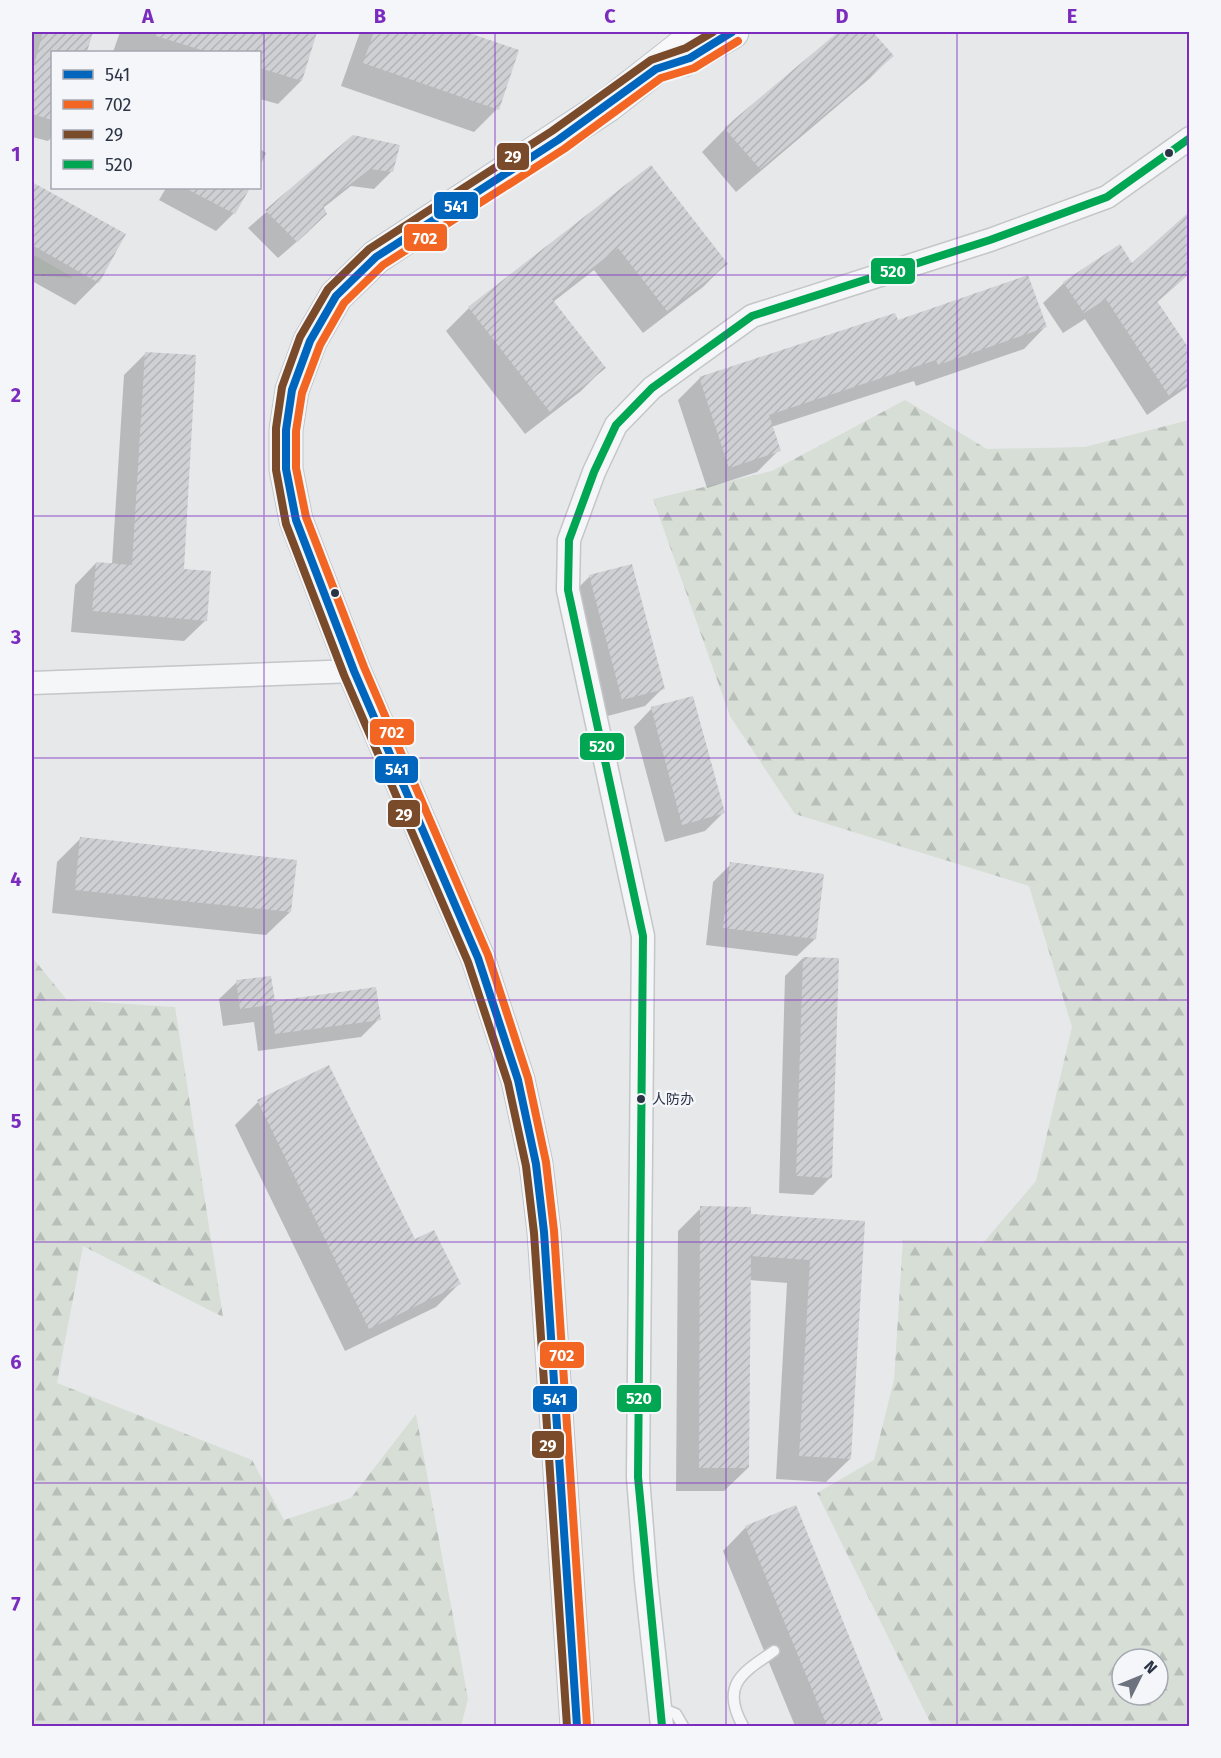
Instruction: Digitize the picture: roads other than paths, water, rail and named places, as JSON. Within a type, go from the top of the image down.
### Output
[{"type":"main road","points":[[656,69],[679,32]]},
{"type":"main road","points":[[577,1726],[544,1232],[536,1164],[519,1080],[478,958],[354,671],[296,520],[286,469],[286,430],[292,390],[310,341],[336,296],[376,257],[558,140],[656,69],[701,32]]},
{"type":"main road","points":[[656,69],[690,58],[732,32]]},
{"type":"street","points":[[660,1717],[638,1477],[643,936],[568,590],[569,540],[594,472],[616,425],[652,388],[752,316],[990,240],[1107,197],[1190,138]]},
{"type":"street","points":[[32,684],[354,671]]},
{"type":"lane","points":[[743,1726],[733,1708],[734,1689],[742,1673],[774,1651]]},
{"type":"lane","points":[[660,1717],[676,1714],[683,1726]]},
{"type":"place","name":"人防办","points":[[641,1099]]}]
